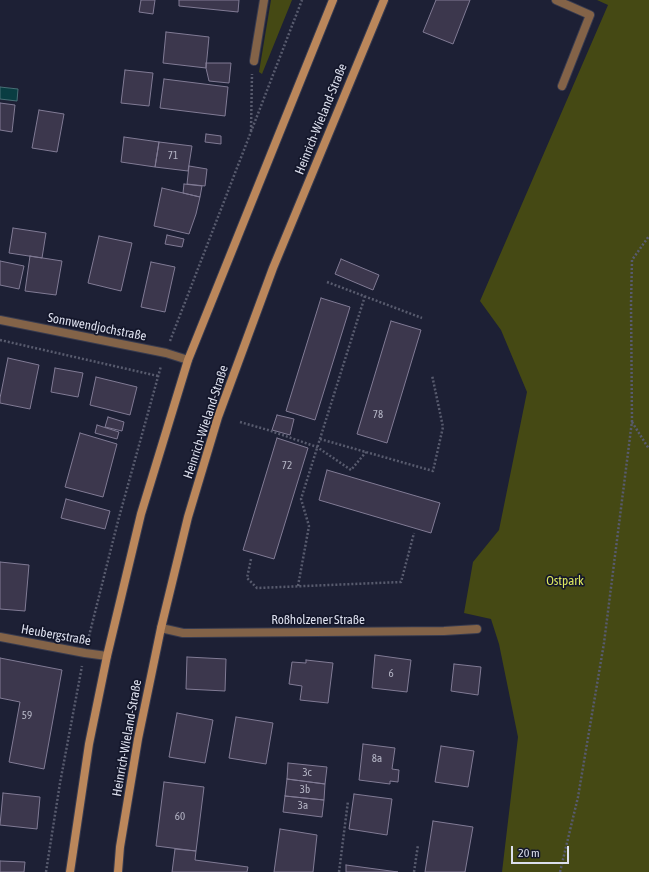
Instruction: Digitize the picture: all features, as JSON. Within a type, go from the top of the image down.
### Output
[{"type":"main road","points":[[70,872],[89,744],[107,656],[141,514],[188,360],[333,0]]},
{"type":"main road","name":"Heinrich-Wieland-Straße","points":[[118,872],[120,848],[138,739],[161,628],[188,517],[218,417],[273,268],[384,0]]},
{"type":"street","points":[[254,62],[264,0]]},
{"type":"street","points":[[556,0],[590,15],[562,86]]},
{"type":"street","name":"Sonnwendjochstraße","points":[[0,320],[166,353],[188,360]]},
{"type":"street","name":"Roßholzener Straße","points":[[161,628],[183,633],[444,631],[477,629]]},
{"type":"street","name":"Heubergstraße","points":[[0,637],[107,656]]},
{"type":"path","points":[[251,134],[252,79],[254,62]]},
{"type":"path","points":[[560,872],[578,797],[604,643],[632,422],[632,260],[649,236]]},
{"type":"path","points":[[327,282],[422,318]]},
{"type":"path","points":[[298,586],[309,526],[301,499],[365,296]]},
{"type":"path","points":[[0,340],[158,376]]},
{"type":"path","points":[[320,439],[433,471],[443,427],[432,375]]},
{"type":"path","points":[[240,422],[317,447],[352,470],[366,452]]},
{"type":"path","points":[[632,422],[649,450]]},
{"type":"path","points":[[251,559],[247,578],[257,588],[401,582],[414,533]]},
{"type":"path","points":[[339,872],[348,801]]},
{"type":"path","points":[[414,872],[418,845]]},
{"type":"green space","points":[[271,0],[292,0],[262,74],[259,72]]},
{"type":"green space","name":"Ostpark","points":[[597,0],[649,0],[649,872],[502,872],[518,737],[499,644],[491,619],[464,613],[473,562],[499,530],[527,392],[501,330],[480,301],[608,5]]},
{"type":"shaded area","points":[[0,87],[18,89],[17,101],[0,99]]},
{"type":"building","points":[[141,0],[155,0],[153,14],[139,12]]},
{"type":"building","points":[[179,0],[239,0],[238,12],[179,6]]},
{"type":"building","points":[[436,0],[470,0],[453,44],[423,32]]},
{"type":"building","points":[[166,32],[209,37],[206,68],[163,63]]},
{"type":"building","points":[[206,63],[231,63],[229,83],[209,81]]},
{"type":"building","points":[[125,70],[153,73],[149,106],[121,103]]},
{"type":"building","points":[[164,79],[228,87],[225,116],[160,108]]},
{"type":"building","points":[[0,103],[15,105],[12,132],[0,130]]},
{"type":"building","points":[[39,110],[64,114],[57,152],[32,148]]},
{"type":"building","points":[[206,134],[221,136],[221,144],[205,142]]},
{"type":"building","points":[[124,137],[159,142],[155,167],[121,162]]},
{"type":"building","points":[[159,142],[192,146],[188,171],[155,167]]},
{"type":"building","points":[[189,166],[207,169],[205,186],[187,184]]},
{"type":"building","points":[[184,184],[202,186],[200,197],[183,193]]},
{"type":"building","points":[[162,188],[200,197],[189,234],[154,226]]},
{"type":"building","points":[[13,228],[46,233],[42,258],[9,253]]},
{"type":"building","points":[[167,235],[184,239],[182,247],[165,244]]},
{"type":"building","points":[[99,236],[132,243],[121,291],[88,283]]},
{"type":"building","points":[[30,256],[62,261],[56,295],[25,291]]},
{"type":"building","points":[[341,259],[379,275],[373,290],[335,274]]},
{"type":"building","points":[[0,261],[24,266],[19,289],[0,285]]},
{"type":"building","points":[[151,262],[175,267],[165,312],[141,307]]},
{"type":"building","points":[[321,298],[350,307],[315,420],[286,411]]},
{"type":"building","points":[[391,321],[421,330],[387,443],[357,434]]},
{"type":"building","points":[[8,358],[39,365],[30,409],[0,403]]},
{"type":"building","points":[[55,368],[83,373],[78,397],[51,392]]},
{"type":"building","points":[[96,377],[137,387],[130,415],[90,405]]},
{"type":"building","points":[[277,415],[294,419],[290,435],[272,430]]},
{"type":"building","points":[[108,417],[124,422],[122,431],[105,427]]},
{"type":"building","points":[[97,425],[119,432],[117,439],[95,433]]},
{"type":"building","points":[[80,433],[117,444],[103,497],[65,487]]},
{"type":"building","points":[[277,438],[308,448],[274,559],[243,550]]},
{"type":"building","points":[[327,470],[440,503],[431,533],[319,500]]},
{"type":"building","points":[[66,499],[110,511],[105,529],[61,518]]},
{"type":"building","points":[[0,562],[29,565],[25,611],[0,609]]},
{"type":"building","points":[[375,655],[411,660],[407,692],[372,688]]},
{"type":"building","points":[[187,657],[226,659],[225,691],[186,689]]},
{"type":"building","points":[[0,658],[62,670],[44,769],[9,762],[20,702],[0,698]]},
{"type":"building","points":[[306,660],[333,663],[328,703],[300,700],[302,686],[289,684],[292,662],[306,663]]},
{"type":"building","points":[[454,664],[481,667],[478,695],[451,691]]},
{"type":"building","points":[[177,713],[213,720],[205,763],[169,757]]},
{"type":"building","points":[[236,717],[273,723],[266,764],[229,758]]},
{"type":"building","points":[[363,744],[395,748],[392,769],[399,770],[398,782],[390,781],[390,784],[359,780]]},
{"type":"building","points":[[441,746],[474,751],[468,787],[435,782]]},
{"type":"building","points":[[288,763],[327,767],[325,784],[287,779]]},
{"type":"building","points":[[287,779],[325,784],[324,800],[285,796]]},
{"type":"building","points":[[164,782],[204,787],[196,851],[156,846]]},
{"type":"building","points":[[3,793],[40,797],[37,829],[0,825]]},
{"type":"building","points":[[354,794],[392,799],[387,835],[349,829]]},
{"type":"building","points":[[285,796],[324,800],[322,817],[283,812]]},
{"type":"building","points":[[433,821],[473,827],[465,872],[425,872]]},
{"type":"building","points":[[280,829],[317,835],[313,872],[274,872]]},
{"type":"building","points":[[175,849],[196,851],[195,860],[248,867],[247,872],[172,872]]},
{"type":"building","points":[[0,861],[25,862],[24,872],[0,872]]},
{"type":"building","points":[[346,865],[398,872],[346,872]]}]
